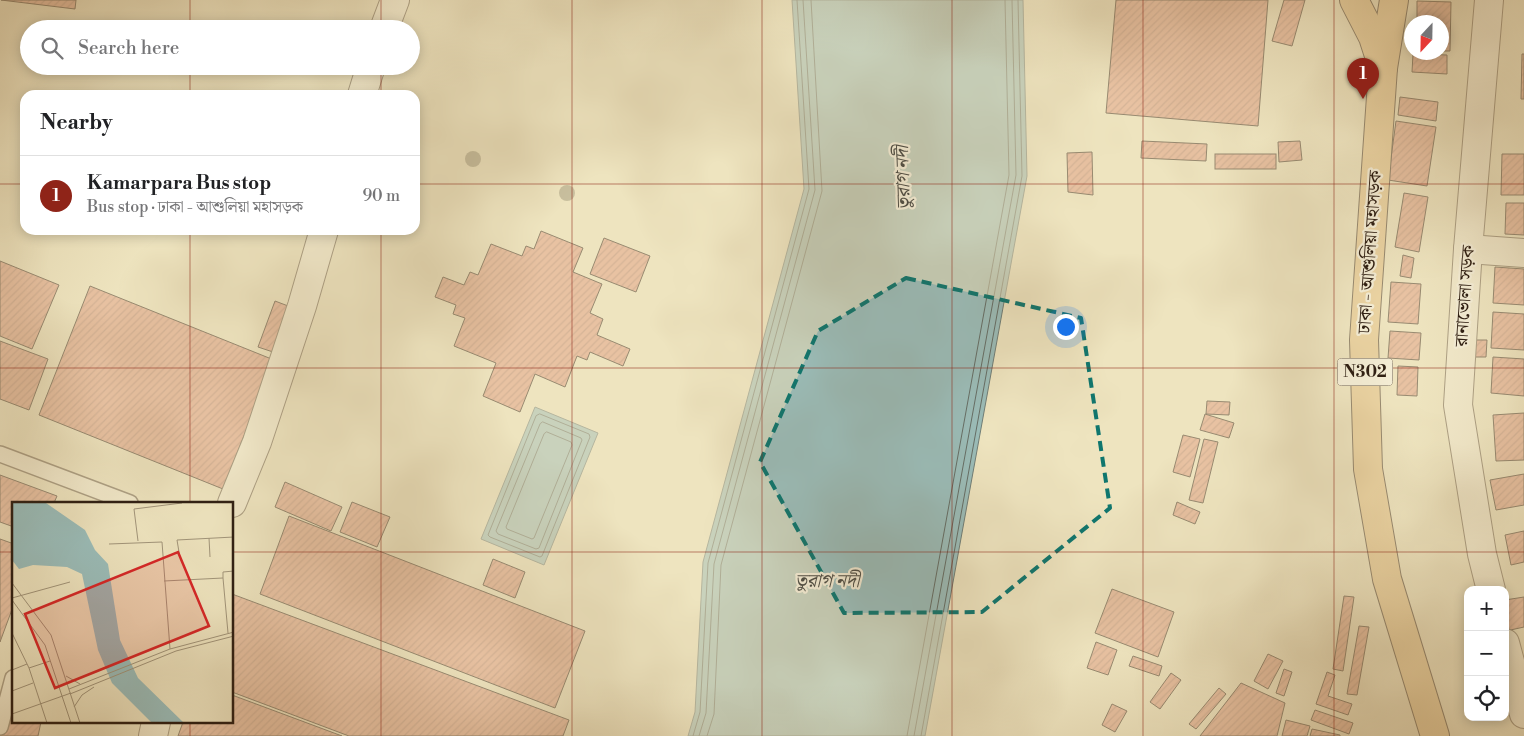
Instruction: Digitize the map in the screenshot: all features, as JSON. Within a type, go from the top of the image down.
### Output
[{"type":"main road","points":[[1354,0],[1373,37],[1383,68]]},
{"type":"main road","name":"ঢাকা - আশুলিয়া মহাসড়ক","points":[[1394,0],[1383,68],[1364,340],[1368,470],[1387,579],[1434,736]]},
{"type":"street","points":[[387,20],[395,0]]},
{"type":"street","name":"রানাভোলা সড়ক","points":[[1489,0],[1468,249],[1458,405],[1482,554],[1490,586]]},
{"type":"street","points":[[363,90],[368,75]]},
{"type":"street","points":[[233,502],[257,442],[302,306],[323,235]]},
{"type":"street","points":[[1468,249],[1524,253]]},
{"type":"street","points":[[1509,658],[1524,714]]},
{"type":"lane","points":[[0,454],[125,502]]},
{"type":"lane","points":[[0,727],[12,682]]},
{"type":"highlighted area","points":[[906,278],[1081,318],[1110,508],[982,612],[844,613],[760,462],[818,331]]},
{"type":"water","name":"তুরাগ নদী","points":[[792,0],[1023,0],[1027,176],[925,736],[688,736],[695,712],[703,562],[804,189]]},
{"type":"water","points":[[535,407],[598,433],[544,565],[481,539]]},
{"type":"building","points":[[1,0],[76,0],[75,9]]},
{"type":"building","points":[[1116,0],[1268,0],[1258,126],[1106,113]]},
{"type":"building","points":[[1284,0],[1305,0],[1292,46],[1272,41]]},
{"type":"building","points":[[1417,1],[1451,2],[1450,51],[1449,15],[1417,15]]},
{"type":"building","points":[[1522,54],[1524,54],[1524,99],[1521,99]]},
{"type":"building","points":[[1413,60],[1447,60],[1447,74],[1412,72]]},
{"type":"building","points":[[1400,97],[1438,102],[1436,121],[1398,115]]},
{"type":"building","points":[[1396,121],[1436,127],[1427,186],[1388,180]]},
{"type":"building","points":[[1142,141],[1207,144],[1206,161],[1141,158]]},
{"type":"building","points":[[1300,141],[1302,160],[1279,162],[1278,142]]},
{"type":"building","points":[[1092,152],[1093,195],[1068,192],[1067,153]]},
{"type":"building","points":[[1215,154],[1276,154],[1276,169],[1215,169]]},
{"type":"building","points":[[1502,154],[1524,154],[1524,195],[1501,195]]},
{"type":"building","points":[[1404,193],[1428,197],[1419,252],[1395,247]]},
{"type":"building","points":[[1506,203],[1524,203],[1524,235],[1505,234]]},
{"type":"building","points":[[541,231],[583,248],[573,272],[602,284],[590,313],[603,319],[597,335],[630,349],[623,366],[590,352],[587,360],[577,356],[565,387],[535,374],[520,412],[483,396],[496,363],[454,346],[465,318],[453,314],[456,305],[435,297],[443,277],[464,285],[470,272],[478,275],[491,244],[522,256],[526,246],[534,249]]},
{"type":"building","points":[[604,238],[650,256],[636,292],[590,274]]},
{"type":"building","points":[[1403,255],[1414,258],[1411,278],[1400,276]]},
{"type":"building","points":[[0,261],[59,285],[32,349],[0,336]]},
{"type":"building","points":[[1495,267],[1524,269],[1524,305],[1493,303]]},
{"type":"building","points":[[1391,282],[1421,284],[1418,324],[1388,322]]},
{"type":"building","points":[[90,286],[274,360],[223,489],[39,415]]},
{"type":"building","points":[[275,301],[296,309],[279,354],[258,347]]},
{"type":"building","points":[[1493,312],[1524,314],[1524,350],[1491,348]]},
{"type":"building","points":[[1390,331],[1421,333],[1419,360],[1388,358]]},
{"type":"building","points":[[1468,340],[1487,340],[1486,357],[1467,357]]},
{"type":"building","points":[[0,341],[48,359],[29,410],[0,399]]},
{"type":"building","points":[[1493,357],[1524,359],[1524,396],[1491,393]]},
{"type":"building","points":[[1398,366],[1418,367],[1417,396],[1397,395]]},
{"type":"building","points":[[1207,401],[1230,402],[1229,415],[1206,414]]},
{"type":"building","points":[[1524,413],[1524,460],[1496,461],[1493,415]]},
{"type":"building","points":[[1205,414],[1234,423],[1229,438],[1200,430]]},
{"type":"building","points":[[1183,435],[1200,439],[1190,477],[1173,472]]},
{"type":"building","points":[[1204,439],[1218,442],[1203,503],[1189,500]]},
{"type":"building","points":[[1524,474],[1524,505],[1496,510],[1490,480]]},
{"type":"building","points":[[0,475],[57,496],[54,502],[12,502],[12,526],[0,522]]},
{"type":"building","points":[[285,482],[342,507],[331,531],[275,507]]},
{"type":"building","points":[[352,502],[390,517],[377,547],[340,532]]},
{"type":"building","points":[[1177,502],[1200,512],[1195,524],[1173,515]]},
{"type":"building","points":[[289,516],[585,631],[555,708],[260,594]]},
{"type":"building","points":[[1524,531],[1524,562],[1511,565],[1505,535]]},
{"type":"building","points":[[0,539],[12,543],[12,609],[0,642]]},
{"type":"building","points":[[493,559],[525,572],[515,598],[483,585]]},
{"type":"building","points":[[1112,589],[1174,612],[1158,657],[1095,633]]},
{"type":"building","points":[[234,595],[569,720],[563,736],[349,736],[234,693]]},
{"type":"building","points":[[1344,596],[1354,597],[1343,671],[1333,669]]},
{"type":"building","points":[[1524,597],[1524,627],[1509,630],[1509,599]]},
{"type":"building","points":[[1359,626],[1369,627],[1357,695],[1347,694]]},
{"type":"building","points":[[1096,642],[1117,650],[1108,675],[1087,668]]},
{"type":"building","points":[[1268,654],[1283,661],[1268,689],[1254,681]]},
{"type":"building","points":[[1133,656],[1162,666],[1159,676],[1129,666]]},
{"type":"building","points":[[1284,669],[1292,672],[1284,696],[1276,693]]},
{"type":"building","points":[[1327,672],[1335,675],[1328,696],[1352,704],[1348,715],[1316,704]]},
{"type":"building","points":[[1171,673],[1181,680],[1160,709],[1150,702]]},
{"type":"building","points":[[12,674],[12,724],[41,724],[38,736],[0,736],[0,727]]},
{"type":"building","points":[[1241,683],[1285,703],[1277,736],[1200,736]]},
{"type":"building","points":[[1219,688],[1226,694],[1196,729],[1189,724]]},
{"type":"building","points":[[234,696],[342,736],[178,736],[182,724],[234,724]]},
{"type":"building","points":[[1112,704],[1127,711],[1115,732],[1102,725]]},
{"type":"building","points":[[1315,710],[1353,723],[1349,734],[1311,720]]},
{"type":"building","points":[[1286,720],[1310,726],[1307,736],[1282,736]]},
{"type":"building","points":[[1312,729],[1340,735],[1340,736],[1310,736]]},
{"type":"place","name":"Kamarpara Bus stop","points":[[1363,99]]}]
